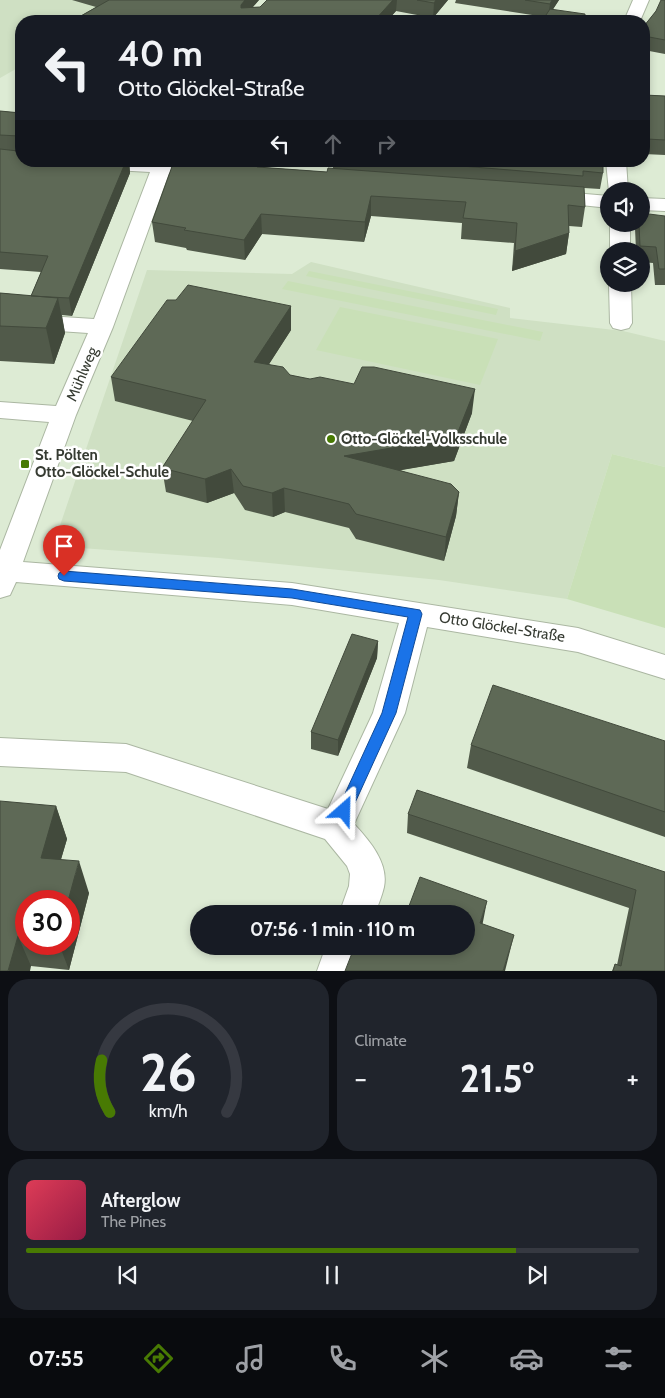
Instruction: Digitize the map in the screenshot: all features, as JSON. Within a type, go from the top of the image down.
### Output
[{"type":"street","points":[[635,15],[641,0]]},
{"type":"street","name":"Mühlweg","points":[[3,580],[64,415],[102,327],[162,167]]},
{"type":"street","points":[[185,167],[221,172]]},
{"type":"street","points":[[616,167],[617,182]]},
{"type":"street","points":[[529,196],[600,201]]},
{"type":"street","points":[[650,204],[665,205]]},
{"type":"street","points":[[620,292],[621,323]]},
{"type":"street","points":[[0,320],[102,327]]},
{"type":"street","points":[[0,410],[64,415]]},
{"type":"street","name":"Otto Glöckel-Straße","points":[[3,580],[292,594],[578,640],[665,667]]},
{"type":"street","points":[[336,827],[389,713],[416,614]]},
{"type":"street","points":[[0,752],[126,758],[336,827],[361,857],[367,874],[367,886],[360,905]]},
{"type":"street","points":[[335,970],[341,955]]},
{"type":"shaded area","points":[[0,0],[144,0],[204,15],[15,15],[15,69],[0,78]]},
{"type":"shaded area","points":[[311,262],[510,308],[510,318],[623,331],[665,341],[665,467],[612,454],[567,599],[439,580],[219,558],[53,546],[147,270],[292,274]]},
{"type":"shaded area","points":[[309,271],[498,309],[496,315],[306,276]]},
{"type":"shaded area","points":[[288,281],[543,332],[540,341],[282,289]]},
{"type":"shaded area","points":[[340,307],[498,339],[480,385],[316,350]]},
{"type":"shaded area","points":[[612,454],[665,467],[665,628],[567,599]]},
{"type":"building","points":[[109,0],[245,0],[241,8],[260,7],[267,0],[393,0],[379,15],[83,15]]},
{"type":"building","points":[[417,0],[436,0],[434,3]]},
{"type":"building","points":[[525,0],[552,0],[550,4]]},
{"type":"building","points":[[661,0],[665,0],[665,40],[650,37],[650,18]]},
{"type":"building","points":[[550,9],[585,14],[585,15],[546,15]]},
{"type":"building","points":[[650,95],[665,96],[665,140],[650,139]]},
{"type":"building","points":[[0,111],[15,112],[15,136],[0,135]]},
{"type":"building","points":[[0,149],[15,151],[15,167],[124,167],[69,298],[31,296],[48,256],[0,252]]},
{"type":"building","points":[[172,167],[257,167],[327,172],[328,168],[584,187],[585,207],[568,205],[569,233],[515,251],[517,223],[463,218],[466,202],[371,196],[365,222],[261,214],[244,240],[184,230],[186,228],[152,222]]},
{"type":"building","points":[[473,167],[603,167],[603,173],[583,171],[583,176]]},
{"type":"building","points":[[650,214],[665,216],[665,269],[659,269],[656,247],[650,247],[650,242],[640,242],[639,232],[650,232]]},
{"type":"building","name":"Otto-Glöckel-Volksschule","points":[[188,285],[291,306],[254,362],[283,367],[290,375],[310,379],[320,377],[354,384],[362,367],[374,367],[475,389],[456,437],[344,456],[451,484],[459,492],[446,537],[356,514],[349,504],[284,488],[272,493],[243,486],[231,469],[205,479],[162,468],[206,400],[111,377],[167,300],[176,300]]},
{"type":"building","points":[[0,293],[58,298],[46,328],[0,326]]},
{"type":"building","points":[[352,634],[378,641],[338,740],[311,732]]},
{"type":"building","points":[[493,685],[665,741],[665,812],[471,745]]},
{"type":"building","points":[[417,790],[665,872],[665,971],[613,971],[615,964],[621,966],[636,890],[408,814]]},
{"type":"building","points":[[0,801],[56,806],[41,858],[79,861],[71,890],[15,890],[15,946],[8,971],[0,971]]},
{"type":"building","points":[[420,877],[487,901],[480,923],[514,935],[503,971],[345,971],[351,955],[475,955],[475,905],[409,905]]},
{"type":"place","name":"Otto-Glöckel-Volksschule","points":[[331,439]]},
{"type":"place","name":"St. Pölten Otto-Glöckel-Schule","points":[[25,464]]},
{"type":"route","points":[[64,576],[292,594],[416,614],[389,713],[344,811]]}]
